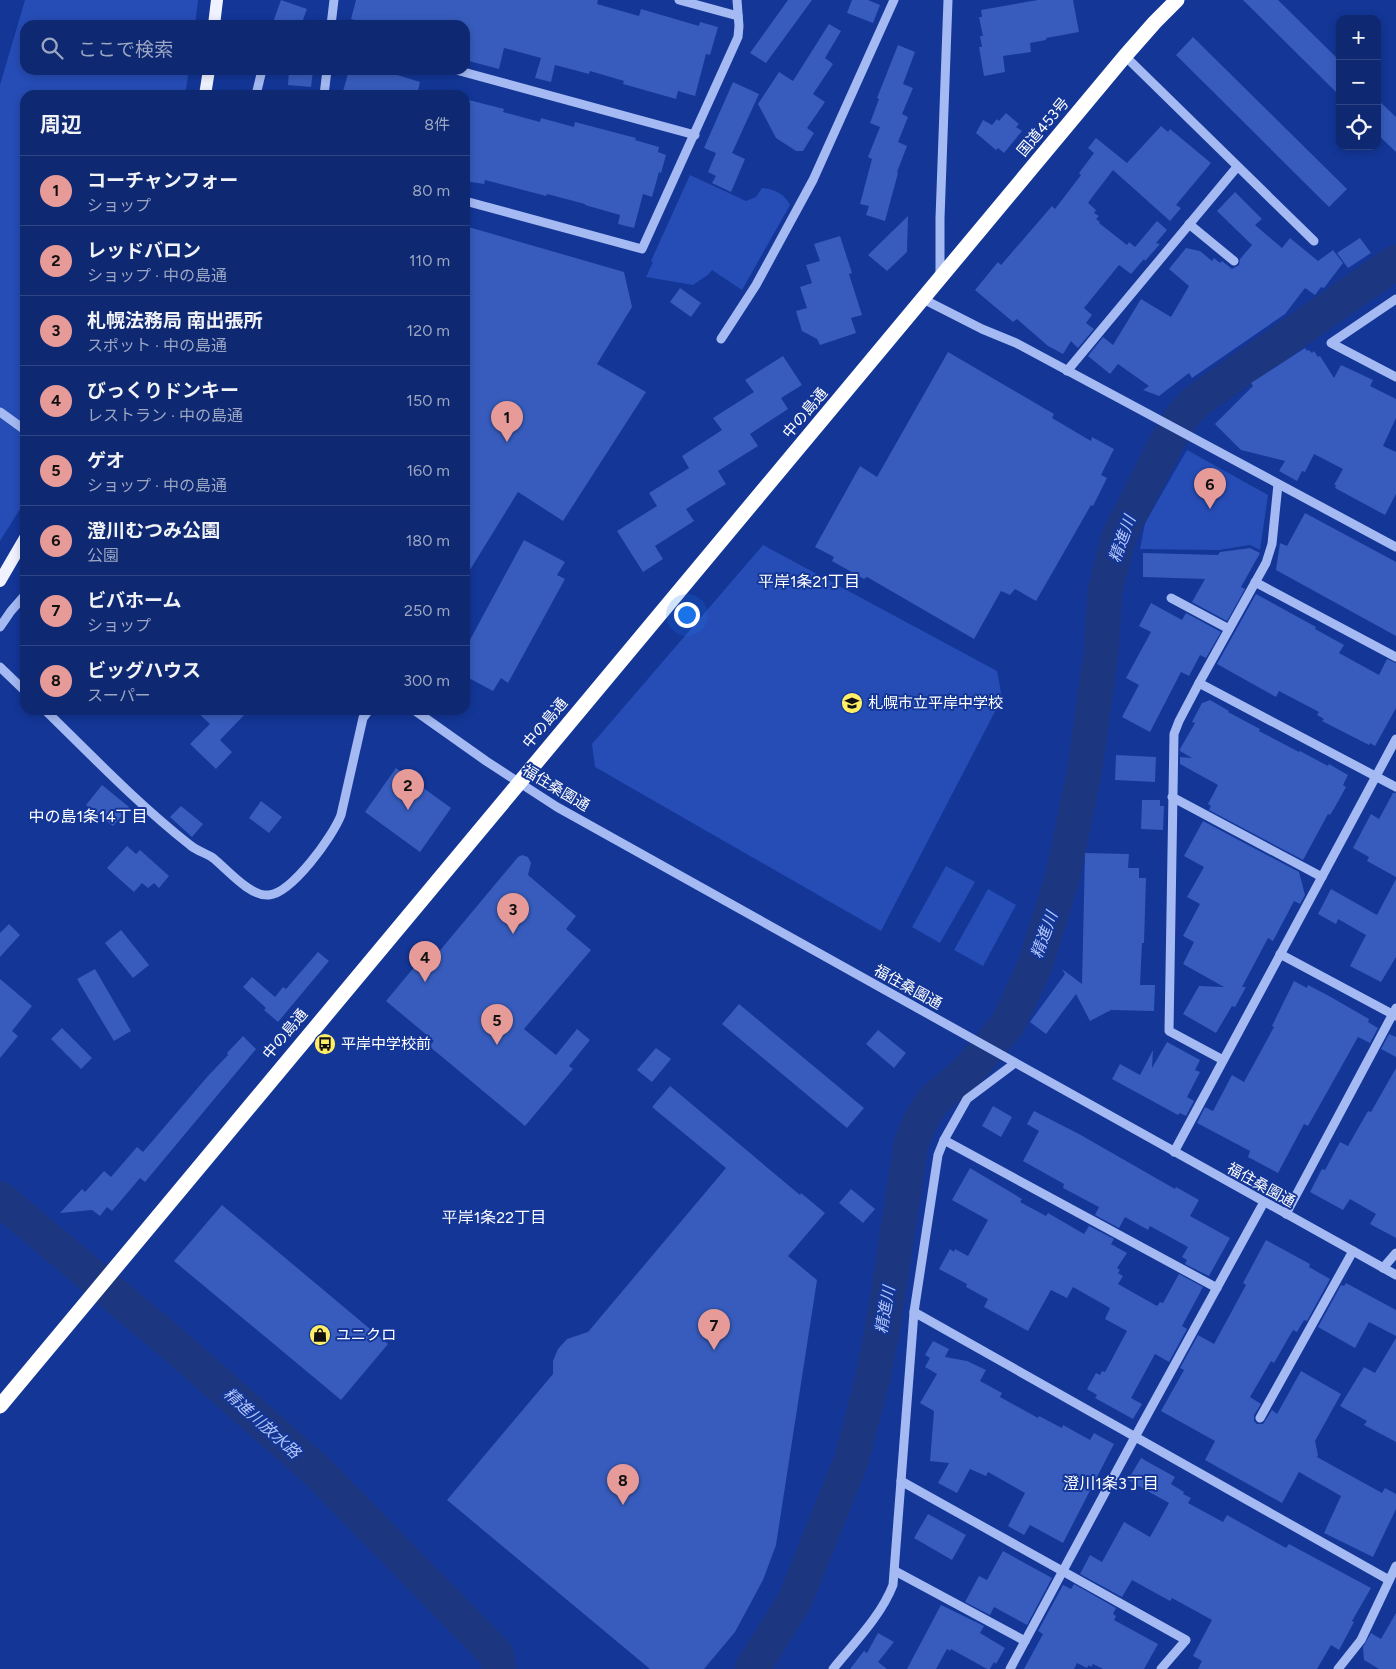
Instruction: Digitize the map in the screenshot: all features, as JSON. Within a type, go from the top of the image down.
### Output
[{"type":"highway","name":"国道453号","points":[[940,279],[1125,56],[1177,0]]},
{"type":"highway","name":"中の島通","points":[[0,1406],[518,782],[940,279]]},
{"type":"main road","points":[[215,20],[217,0]]},
{"type":"main road","points":[[206,90],[208,75]]},
{"type":"main road","points":[[0,581],[20,547]]},
{"type":"street","points":[[332,20],[334,0]]},
{"type":"street","points":[[679,0],[738,16]]},
{"type":"street","points":[[470,202],[642,249],[738,36],[737,0]]},
{"type":"street","points":[[720,339],[756,285],[813,180],[894,0]]},
{"type":"street","points":[[940,279],[948,0]]},
{"type":"street","points":[[1125,56],[1314,241]]},
{"type":"street","points":[[470,74],[695,135]]},
{"type":"street","points":[[257,90],[261,75]]},
{"type":"street","points":[[325,90],[326,75]]},
{"type":"street","points":[[1067,371],[1237,167]]},
{"type":"street","points":[[1189,224],[1234,261]]},
{"type":"street","points":[[923,298],[982,329],[1016,343],[1396,547]]},
{"type":"street","points":[[1396,299],[1331,343],[1396,377]]},
{"type":"street","points":[[0,412],[20,426]]},
{"type":"street","points":[[1223,1060],[1170,1031],[1174,734],[1179,720],[1199,683],[1266,564],[1272,544],[1278,484]]},
{"type":"street","points":[[1255,582],[1396,657]]},
{"type":"street","points":[[1171,598],[1229,629]]},
{"type":"street","points":[[0,627],[20,601]]},
{"type":"street","points":[[0,667],[20,686]]},
{"type":"street","points":[[1199,683],[1396,787]]},
{"type":"street","points":[[50,715],[150,811],[192,847],[212,858],[251,890],[258,894],[269,895],[279,892],[291,884],[337,826],[365,715]]},
{"type":"street","name":"福住桑園通","points":[[421,715],[557,807],[1396,1275]]},
{"type":"street","points":[[1174,1152],[1396,739]]},
{"type":"street","points":[[1172,797],[1322,877]]},
{"type":"street","points":[[1280,954],[1395,1013],[1286,1214]]},
{"type":"street","points":[[833,1669],[878,1612],[890,1594],[893,1585],[914,1312],[938,1155],[944,1140],[967,1100],[1015,1063]]},
{"type":"street","points":[[944,1140],[1217,1288]]},
{"type":"street","points":[[1010,1669],[1264,1202]]},
{"type":"street","points":[[1260,1418],[1353,1251]]},
{"type":"street","points":[[1383,1268],[1396,1254]]},
{"type":"street","points":[[914,1312],[1389,1580]]},
{"type":"street","points":[[901,1481],[1186,1640],[1165,1668]]},
{"type":"street","points":[[1338,1669],[1361,1640],[1396,1566]]},
{"type":"street","points":[[895,1571],[1025,1641]]},
{"type":"shaded area","points":[[25,0],[198,0],[196,20],[20,20],[20,75],[188,75],[186,90],[20,90],[20,509],[0,541],[0,85]]},
{"type":"shaded area","points":[[690,175],[746,201],[756,197],[762,188],[771,190],[782,195],[790,205],[742,290],[712,270],[693,285],[646,277],[653,262],[651,261]]},
{"type":"shaded area","points":[[1187,450],[1268,495],[1260,550],[1250,545],[1219,550],[1140,549],[1145,523]]},
{"type":"shaded area","points":[[763,545],[997,671],[1002,698],[881,931],[595,767],[592,744]]},
{"type":"shaded area","points":[[946,866],[975,882],[940,943],[912,927]]},
{"type":"shaded area","points":[[988,889],[1016,905],[983,966],[954,950]]},
{"type":"building","points":[[281,0],[307,9],[303,20],[274,20]]},
{"type":"building","points":[[356,0],[598,0],[597,4],[639,16],[641,9],[699,26],[700,22],[718,27],[710,55],[706,54],[695,96],[678,91],[676,99],[623,84],[624,81],[590,71],[589,74],[555,65],[551,82],[535,78],[541,58],[504,48],[499,69],[470,61],[470,20],[351,19]]},
{"type":"building","points":[[788,0],[812,0],[766,63],[750,53]]},
{"type":"building","points":[[852,0],[868,0],[880,5],[873,23],[847,13]]},
{"type":"building","points":[[1038,0],[1073,0],[1079,32],[1030,43],[1031,52],[1003,56],[1005,72],[984,76],[979,47],[982,47],[980,36],[983,36],[979,17],[982,17],[981,10]]},
{"type":"building","points":[[1243,0],[1278,0],[1336,57],[1336,92]]},
{"type":"building","points":[[829,24],[841,31],[825,58],[833,64],[813,94],[825,102],[807,128],[814,133],[803,151],[796,151],[776,138],[758,104],[779,72],[793,81]]},
{"type":"building","points":[[1193,37],[1347,189],[1329,207],[1176,55]]},
{"type":"building","points":[[898,45],[915,52],[903,84],[913,88],[902,114],[908,117],[898,142],[907,146],[897,172],[885,221],[866,215],[869,206],[860,204],[872,159],[868,157],[880,127],[870,123],[879,99],[877,98]]},
{"type":"building","points":[[289,75],[312,75],[311,87],[288,85]]},
{"type":"building","points":[[348,75],[397,75],[420,82],[418,90],[343,90]]},
{"type":"building","points":[[733,82],[759,94],[732,153],[745,159],[731,192],[712,183],[716,176],[708,172],[716,153],[704,148]]},
{"type":"building","points":[[470,100],[504,109],[503,112],[540,122],[541,118],[574,127],[575,122],[636,138],[635,140],[659,147],[658,152],[666,155],[652,197],[643,194],[634,228],[618,224],[620,215],[585,204],[485,180],[484,184],[470,182]]},
{"type":"building","points":[[1381,103],[1396,117],[1396,152],[1381,138]]},
{"type":"building","points":[[1006,113],[1019,124],[1016,127],[1022,131],[1004,153],[998,148],[996,150],[976,133],[983,120],[992,125],[997,119],[999,121]]},
{"type":"building","points":[[1161,126],[1168,132],[1170,129],[1211,163],[1176,205],[1181,208],[1170,221],[1113,170],[1088,203],[1096,210],[1094,213],[1099,216],[1096,219],[1099,223],[1127,245],[1129,242],[1135,247],[1157,221],[1167,230],[1156,243],[1160,244],[1131,274],[1119,265],[1084,308],[1092,315],[1086,323],[1094,329],[1078,348],[1071,341],[1063,354],[1048,346],[1017,319],[1013,322],[975,290],[998,262],[1001,265],[1052,206],[1055,209],[1081,175],[1079,173],[1094,153],[1088,148],[1096,138],[1127,163]]},
{"type":"building","points":[[1235,192],[1262,219],[1255,225],[1282,248],[1290,238],[1318,261],[1333,250],[1343,263],[1324,288],[1321,287],[1315,295],[1305,288],[1285,314],[1192,378],[1189,373],[1159,396],[1143,390],[1149,386],[1118,364],[1110,374],[1088,356],[1103,337],[1113,345],[1141,299],[1171,317],[1189,286],[1169,269],[1186,248],[1200,251],[1212,261],[1214,258],[1220,263],[1222,261],[1232,269],[1239,265],[1240,259],[1252,245],[1217,211]]},
{"type":"building","points":[[908,216],[907,252],[887,271],[868,255]]},
{"type":"building","points":[[470,227],[624,272],[632,307],[597,364],[646,392],[563,521],[518,492],[470,570]]},
{"type":"building","points":[[840,236],[852,273],[849,274],[862,315],[851,318],[856,333],[820,345],[817,339],[802,331],[796,311],[807,308],[800,287],[812,283],[806,265],[820,261],[814,244]]},
{"type":"building","points":[[1360,238],[1371,253],[1348,268],[1337,253]]},
{"type":"building","points":[[680,288],[701,303],[691,317],[670,302]]},
{"type":"building","points":[[1305,348],[1312,353],[1314,351],[1318,357],[1320,356],[1334,378],[1341,365],[1373,380],[1370,386],[1396,399],[1396,418],[1383,446],[1396,452],[1396,494],[1385,515],[1335,488],[1336,485],[1334,485],[1343,469],[1314,454],[1305,472],[1302,471],[1297,481],[1279,471],[1285,461],[1241,450],[1215,424],[1253,386],[1251,383]]},
{"type":"building","points":[[948,352],[1054,414],[1052,418],[1091,441],[1092,437],[1114,449],[1101,475],[1107,478],[1093,506],[1091,505],[1036,601],[1015,589],[1010,595],[1001,591],[974,639],[867,577],[864,579],[832,561],[834,557],[815,547],[860,466],[877,477]]},
{"type":"building","points":[[783,356],[802,385],[781,398],[788,409],[750,434],[758,446],[718,471],[726,484],[686,509],[694,521],[655,546],[663,559],[643,572],[617,531],[657,506],[649,493],[689,468],[682,456],[722,430],[713,418],[754,392],[745,380]]},
{"type":"building","points":[[1305,513],[1396,562],[1396,636],[1276,570],[1280,543],[1287,546]]},
{"type":"building","points":[[524,540],[565,562],[557,575],[565,579],[508,683],[501,678],[493,691],[470,679],[470,640]]},
{"type":"building","points":[[1250,548],[1260,553],[1241,587],[1245,589],[1227,621],[1192,602],[1205,579],[1143,577],[1143,553],[1218,555],[1220,552]]},
{"type":"building","points":[[1256,594],[1316,627],[1315,629],[1344,645],[1339,653],[1379,675],[1387,659],[1396,663],[1396,708],[1375,746],[1370,743],[1369,745],[1322,721],[1324,719],[1317,715],[1319,712],[1279,691],[1276,697],[1217,664]]},
{"type":"building","points":[[1151,603],[1182,620],[1186,613],[1221,632],[1206,658],[1200,655],[1189,676],[1181,672],[1150,732],[1122,717],[1139,685],[1126,678],[1151,632],[1139,626]]},
{"type":"building","points":[[1210,700],[1260,729],[1259,731],[1348,775],[1343,785],[1346,787],[1330,815],[1328,814],[1303,860],[1209,810],[1211,806],[1208,804],[1218,785],[1180,764],[1180,757],[1192,758],[1180,751],[1180,749],[1195,723],[1192,722],[1202,703]]},
{"type":"building","points":[[200,715],[244,715],[220,740],[232,752],[216,769],[190,744],[210,724]]},
{"type":"building","points":[[1116,755],[1156,757],[1155,782],[1115,780]]},
{"type":"building","points":[[396,768],[451,808],[420,852],[365,812]]},
{"type":"building","points":[[102,785],[129,807],[113,826],[86,805]]},
{"type":"building","points":[[1393,793],[1396,793],[1396,877],[1367,861],[1369,857],[1353,848],[1371,814],[1379,819]]},
{"type":"building","points":[[1142,800],[1160,800],[1160,806],[1164,806],[1163,830],[1141,829]]},
{"type":"building","points":[[261,801],[282,817],[269,833],[249,818]]},
{"type":"building","points":[[181,806],[203,824],[192,837],[170,817]]},
{"type":"building","points":[[1203,821],[1299,872],[1305,895],[1300,904],[1294,901],[1273,941],[1268,938],[1242,987],[1246,987],[1235,1007],[1232,1006],[1216,1033],[1183,1014],[1199,986],[1224,987],[1183,964],[1194,942],[1183,936],[1200,904],[1187,897],[1204,867],[1184,856]]},
{"type":"building","points":[[127,846],[136,854],[140,850],[169,876],[159,888],[154,883],[148,888],[142,883],[134,892],[107,868]]},
{"type":"building","points":[[1085,853],[1129,854],[1128,868],[1139,868],[1139,878],[1146,878],[1144,943],[1142,943],[1140,985],[1155,985],[1154,1011],[1111,1010],[1090,1021],[1076,994],[1046,1034],[1030,1022],[1065,974],[1062,969],[1082,984]]},
{"type":"building","points":[[522,855],[528,857],[531,863],[528,875],[576,916],[566,929],[591,950],[524,1029],[556,1055],[577,1029],[590,1040],[569,1066],[573,1069],[525,1126],[429,1046],[434,1041],[386,1001],[425,954],[432,960],[518,857]]},
{"type":"building","points":[[1396,879],[1396,957],[1381,982],[1350,966],[1366,935],[1338,919],[1336,924],[1318,914],[1331,889],[1377,915]]},
{"type":"building","points":[[9,924],[20,935],[0,957],[0,933]]},
{"type":"building","points":[[121,930],[149,965],[133,978],[105,943]]},
{"type":"building","points":[[318,952],[329,961],[278,1022],[243,987],[252,977],[275,997],[283,987],[286,989]]},
{"type":"building","points":[[95,969],[131,1031],[114,1041],[77,979]]},
{"type":"building","points":[[0,979],[32,1006],[12,1031],[18,1036],[0,1058]]},
{"type":"building","points":[[1294,981],[1307,988],[1308,985],[1329,996],[1369,1019],[1368,1022],[1378,1028],[1370,1043],[1358,1037],[1308,1126],[1304,1124],[1278,1173],[1248,1157],[1250,1151],[1197,1123],[1205,1107],[1213,1111],[1232,1075],[1244,1082],[1274,1027],[1272,1026]]},
{"type":"building","points":[[739,1004],[864,1108],[847,1128],[722,1024]]},
{"type":"building","points":[[62,1028],[92,1058],[81,1069],[51,1039]]},
{"type":"building","points":[[878,1030],[906,1053],[894,1068],[866,1044]]},
{"type":"building","points":[[1389,1034],[1396,1037],[1396,1057],[1381,1049]]},
{"type":"building","points":[[243,1036],[256,1049],[145,1182],[140,1178],[112,1211],[107,1207],[100,1216],[92,1210],[60,1213],[82,1189],[85,1192],[104,1171],[111,1177],[137,1147],[143,1152]]},
{"type":"building","points":[[1167,1042],[1200,1060],[1195,1070],[1200,1072],[1187,1097],[1194,1101],[1186,1116],[1180,1113],[1178,1115],[1112,1079],[1120,1064],[1140,1075],[1153,1050],[1152,1068]]},
{"type":"building","points":[[656,1048],[671,1059],[652,1082],[637,1070]]},
{"type":"building","points":[[1396,1068],[1396,1238],[1370,1224],[1376,1214],[1350,1199],[1343,1210],[1310,1192],[1322,1169],[1325,1170],[1340,1142],[1348,1146],[1368,1111],[1371,1112]]},
{"type":"building","points":[[670,1086],[800,1195],[801,1193],[825,1213],[788,1256],[817,1280],[776,1545],[763,1580],[735,1632],[704,1669],[650,1669],[447,1500],[553,1374],[553,1361],[558,1349],[567,1339],[588,1332],[726,1168],[652,1107]]},
{"type":"building","points":[[993,1106],[1012,1117],[1001,1137],[982,1126]]},
{"type":"building","points":[[1034,1111],[1079,1134],[1175,1189],[1176,1187],[1199,1200],[1190,1216],[1230,1238],[1209,1276],[1185,1264],[1187,1260],[1182,1257],[1188,1247],[1150,1226],[1148,1230],[1125,1217],[1119,1228],[1095,1215],[1099,1207],[1063,1188],[1064,1184],[1023,1161],[1039,1131],[1027,1124]]},
{"type":"building","points":[[970,1168],[1022,1199],[1020,1202],[1046,1216],[1048,1213],[1084,1234],[1089,1226],[1114,1239],[1111,1244],[1127,1253],[1117,1268],[1120,1270],[1118,1273],[1123,1276],[1118,1284],[1157,1306],[1160,1302],[1163,1303],[1179,1274],[1203,1287],[1182,1326],[1187,1329],[1169,1362],[1155,1354],[1131,1398],[1142,1404],[1133,1419],[1095,1398],[1097,1395],[1087,1389],[1096,1373],[1100,1375],[1102,1371],[1105,1372],[1127,1331],[1105,1319],[1110,1308],[1073,1287],[1067,1298],[1051,1290],[1028,1331],[984,1307],[988,1299],[966,1287],[967,1284],[939,1269],[950,1249],[954,1252],[955,1249],[968,1256],[988,1220],[952,1200]]},
{"type":"building","points":[[851,1189],[875,1209],[863,1223],[839,1203]]},
{"type":"building","points":[[222,1205],[388,1344],[341,1400],[174,1261]]},
{"type":"building","points":[[1266,1240],[1310,1264],[1309,1267],[1330,1279],[1307,1321],[1304,1320],[1297,1332],[1293,1330],[1274,1363],[1271,1361],[1250,1397],[1261,1404],[1254,1415],[1254,1421],[1257,1424],[1263,1424],[1272,1410],[1277,1414],[1301,1371],[1341,1394],[1315,1441],[1317,1457],[1382,1493],[1385,1488],[1396,1494],[1396,1509],[1373,1557],[1324,1533],[1341,1496],[1299,1472],[1282,1503],[1205,1460],[1215,1441],[1161,1411],[1184,1370],[1180,1368],[1198,1335],[1214,1344],[1246,1285],[1243,1283]]},
{"type":"building","points":[[1346,1283],[1396,1310],[1396,1336],[1369,1322],[1355,1348],[1318,1327],[1341,1285],[1344,1286]]},
{"type":"building","points":[[1396,1338],[1396,1442],[1364,1425],[1367,1421],[1340,1406],[1364,1367],[1375,1373]]},
{"type":"building","points":[[933,1341],[949,1349],[945,1357],[967,1361],[986,1370],[980,1381],[1002,1393],[1000,1397],[1038,1418],[1039,1416],[1062,1428],[1063,1425],[1090,1440],[1094,1433],[1114,1444],[1063,1543],[1030,1525],[1024,1535],[1008,1526],[1025,1493],[988,1472],[986,1476],[970,1469],[957,1493],[938,1483],[949,1463],[930,1461],[934,1411],[920,1403],[937,1374],[925,1367],[930,1358],[925,1355]]},
{"type":"building","points":[[1141,1458],[1175,1477],[1171,1484],[1191,1498],[1188,1503],[1223,1522],[1227,1515],[1286,1548],[1289,1544],[1371,1588],[1352,1621],[1354,1622],[1339,1650],[1331,1645],[1317,1669],[1198,1669],[1202,1661],[1193,1656],[1212,1620],[1172,1598],[1170,1601],[1132,1580],[1122,1597],[1080,1574],[1090,1555],[1102,1562],[1124,1522],[1150,1537],[1169,1503],[1128,1480]]},
{"type":"building","points":[[928,1514],[966,1535],[952,1560],[914,1538]]},
{"type":"building","points":[[1003,1551],[1052,1578],[1027,1625],[994,1607],[990,1615],[965,1602],[979,1576],[987,1580]]},
{"type":"building","points":[[1074,1584],[1116,1608],[1113,1614],[1116,1616],[1114,1620],[1158,1644],[1144,1669],[1103,1669],[1093,1664],[1087,1668],[1077,1663],[1074,1669],[1024,1669],[1043,1634],[1038,1631],[1063,1585],[1071,1589]]},
{"type":"building","points":[[941,1605],[984,1626],[980,1633],[1005,1648],[996,1664],[994,1662],[990,1669],[987,1669],[951,1649],[950,1651],[947,1649],[936,1669],[907,1669]]},
{"type":"building","points":[[1396,1613],[1396,1669],[1379,1669],[1364,1660],[1363,1647],[1371,1633],[1381,1639]]},
{"type":"building","points":[[878,1633],[894,1642],[878,1662],[887,1669],[850,1669],[864,1651],[867,1653]]},
{"type":"waterway","name":"精進川","points":[[752,1669],[795,1600],[851,1461],[873,1377],[883,1327],[911,1144],[920,1121],[934,1100],[966,1073],[1008,1024],[1035,966],[1063,875],[1085,768],[1101,653],[1105,591],[1119,536],[1168,440],[1181,418],[1195,402],[1396,262]]},
{"type":"waterway","name":"精進川放水路","points":[[0,1199],[173,1344],[316,1470],[496,1654],[499,1669]]},
{"type":"place","name":"コーチャンフォー","points":[[507,442]]},
{"type":"place","name":"澄川むつみ公園","points":[[1210,509]]},
{"type":"place","name":"札幌市立平岸中学校","points":[[852,703]]},
{"type":"place","name":"レッドバロン","points":[[408,810]]},
{"type":"place","name":"札幌法務局 南出張所","points":[[513,934]]},
{"type":"place","name":"びっくりドンキー","points":[[425,982]]},
{"type":"place","name":"平岸中学校前","points":[[325,1044]]},
{"type":"place","name":"ゲオ","points":[[497,1045]]},
{"type":"place","name":"ユニクロ","points":[[320,1335]]},
{"type":"place","name":"ビバホーム","points":[[714,1350]]},
{"type":"place","name":"ビッグハウス","points":[[623,1505]]},
{"type":"district","name":"平岸1条21丁目","points":[[809,581]]},
{"type":"district","name":"中の島1条14丁目","points":[[88,816]]},
{"type":"district","name":"平岸1条22丁目","points":[[494,1217]]},
{"type":"district","name":"澄川1条3丁目","points":[[1111,1483]]}]
